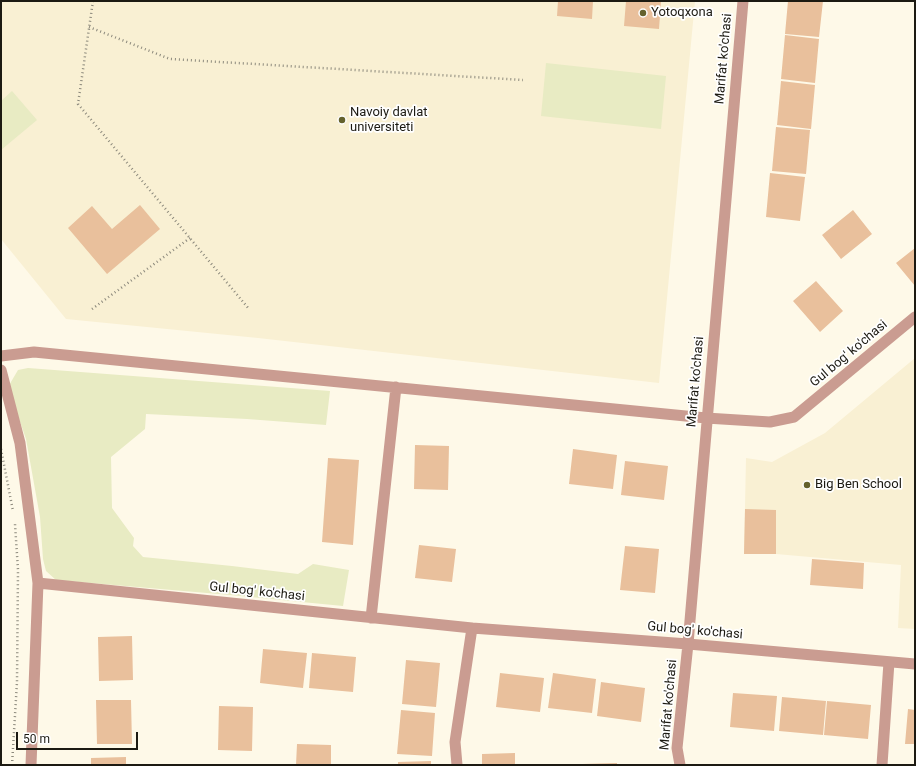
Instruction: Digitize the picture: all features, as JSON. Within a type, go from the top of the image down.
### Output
[{"type":"street","name":"Marifat ko'chasi","points":[[680,765],[677,748],[688,644],[706,418],[743,1]]},
{"type":"street","name":"Gul bog' ko'chasi","points":[[1,356],[34,352],[706,418],[770,422],[794,417],[915,317]]},
{"type":"street","points":[[1,370],[20,443],[38,583],[31,765]]},
{"type":"street","points":[[371,618],[396,388]]},
{"type":"street","name":"Gul bog' ko'chasi","points":[[38,583],[472,628],[688,644],[915,664]]},
{"type":"street","points":[[457,765],[455,742],[472,628]]},
{"type":"street","points":[[882,765],[889,662]]},
{"type":"path","points":[[93,1],[78,104],[249,309]]},
{"type":"path","points":[[89,28],[170,59],[523,80]]},
{"type":"path","points":[[92,309],[190,238]]},
{"type":"path","points":[[1,449],[14,511]]},
{"type":"path","points":[[12,765],[17,682],[18,570],[15,519]]},
{"type":"shaded area","name":"Navoiy davlat universiteti","points":[[1,1],[695,1],[659,383],[258,338],[66,319],[1,239]]},
{"type":"shaded area","name":"Big Ben School","points":[[915,358],[915,629],[898,628],[901,565],[776,554],[744,554],[746,458],[772,462],[825,433]]},
{"type":"green space","points":[[546,63],[666,76],[661,129],[541,116]]},
{"type":"green space","points":[[12,91],[37,120],[1,150],[1,101]]},
{"type":"green space","points":[[28,368],[330,391],[326,425],[146,414],[145,429],[111,457],[112,508],[134,538],[133,546],[143,557],[298,574],[313,564],[349,570],[343,606],[56,580],[46,571],[43,559],[40,517],[26,439],[8,387],[18,370]]},
{"type":"building","points":[[558,1],[593,1],[592,19],[557,16]]},
{"type":"building","name":"Yotoqxona","points":[[626,1],[661,1],[659,29],[624,26]]},
{"type":"building","points":[[788,1],[823,1],[819,37],[785,34]]},
{"type":"building","points":[[785,35],[819,39],[815,83],[781,79]]},
{"type":"building","points":[[781,81],[815,85],[811,129],[777,125]]},
{"type":"building","points":[[776,127],[810,130],[806,174],[772,171]]},
{"type":"building","points":[[770,173],[805,177],[800,221],[766,217]]},
{"type":"building","points":[[140,205],[160,229],[107,274],[68,228],[92,206],[112,229]]},
{"type":"building","points":[[853,210],[872,234],[841,259],[822,235]]},
{"type":"building","points":[[915,248],[915,286],[896,263]]},
{"type":"building","points":[[816,281],[843,311],[820,332],[793,301]]},
{"type":"building","points":[[415,445],[449,446],[448,490],[414,489]]},
{"type":"building","points":[[573,449],[617,455],[613,489],[569,484]]},
{"type":"building","points":[[328,458],[359,460],[353,545],[322,542]]},
{"type":"building","points":[[625,461],[668,466],[664,500],[621,495]]},
{"type":"building","points":[[745,509],[776,510],[776,554],[744,554]]},
{"type":"building","points":[[419,545],[456,549],[452,582],[415,578]]},
{"type":"building","points":[[625,546],[659,549],[655,593],[620,590]]},
{"type":"building","points":[[812,559],[864,563],[863,589],[810,585]]},
{"type":"building","points":[[132,636],[133,680],[99,681],[98,637]]},
{"type":"building","points":[[263,649],[307,653],[303,688],[260,683]]},
{"type":"building","points":[[312,653],[356,657],[353,692],[309,688]]},
{"type":"building","points":[[406,660],[440,663],[436,707],[402,704]]},
{"type":"building","points":[[500,673],[544,678],[540,712],[496,707]]},
{"type":"building","points":[[553,673],[596,679],[592,713],[548,708]]},
{"type":"building","points":[[601,682],[645,688],[641,722],[597,716]]},
{"type":"building","points":[[733,693],[777,696],[774,731],[730,727]]},
{"type":"building","points":[[782,697],[826,701],[823,735],[779,731]]},
{"type":"building","points":[[96,700],[131,700],[132,744],[97,744]]},
{"type":"building","points":[[827,701],[871,705],[868,739],[824,735]]},
{"type":"building","points":[[219,706],[253,707],[252,751],[218,750]]},
{"type":"building","points":[[908,709],[915,710],[915,744],[905,744]]},
{"type":"building","points":[[401,710],[435,713],[432,756],[397,754]]},
{"type":"building","points":[[297,744],[331,745],[331,765],[296,765]]},
{"type":"building","points":[[515,753],[515,765],[482,765],[482,754]]},
{"type":"building","points":[[126,757],[126,765],[91,765],[91,758]]},
{"type":"building","points":[[431,761],[431,765],[398,765],[398,762]]},
{"type":"building","points":[[617,763],[617,765],[582,765],[582,764]]},
{"type":"place","name":"Yotoqxona","points":[[643,13]]},
{"type":"place","name":"Navoiy davlat universiteti","points":[[342,120]]},
{"type":"place","name":"Big Ben School","points":[[807,485]]}]
